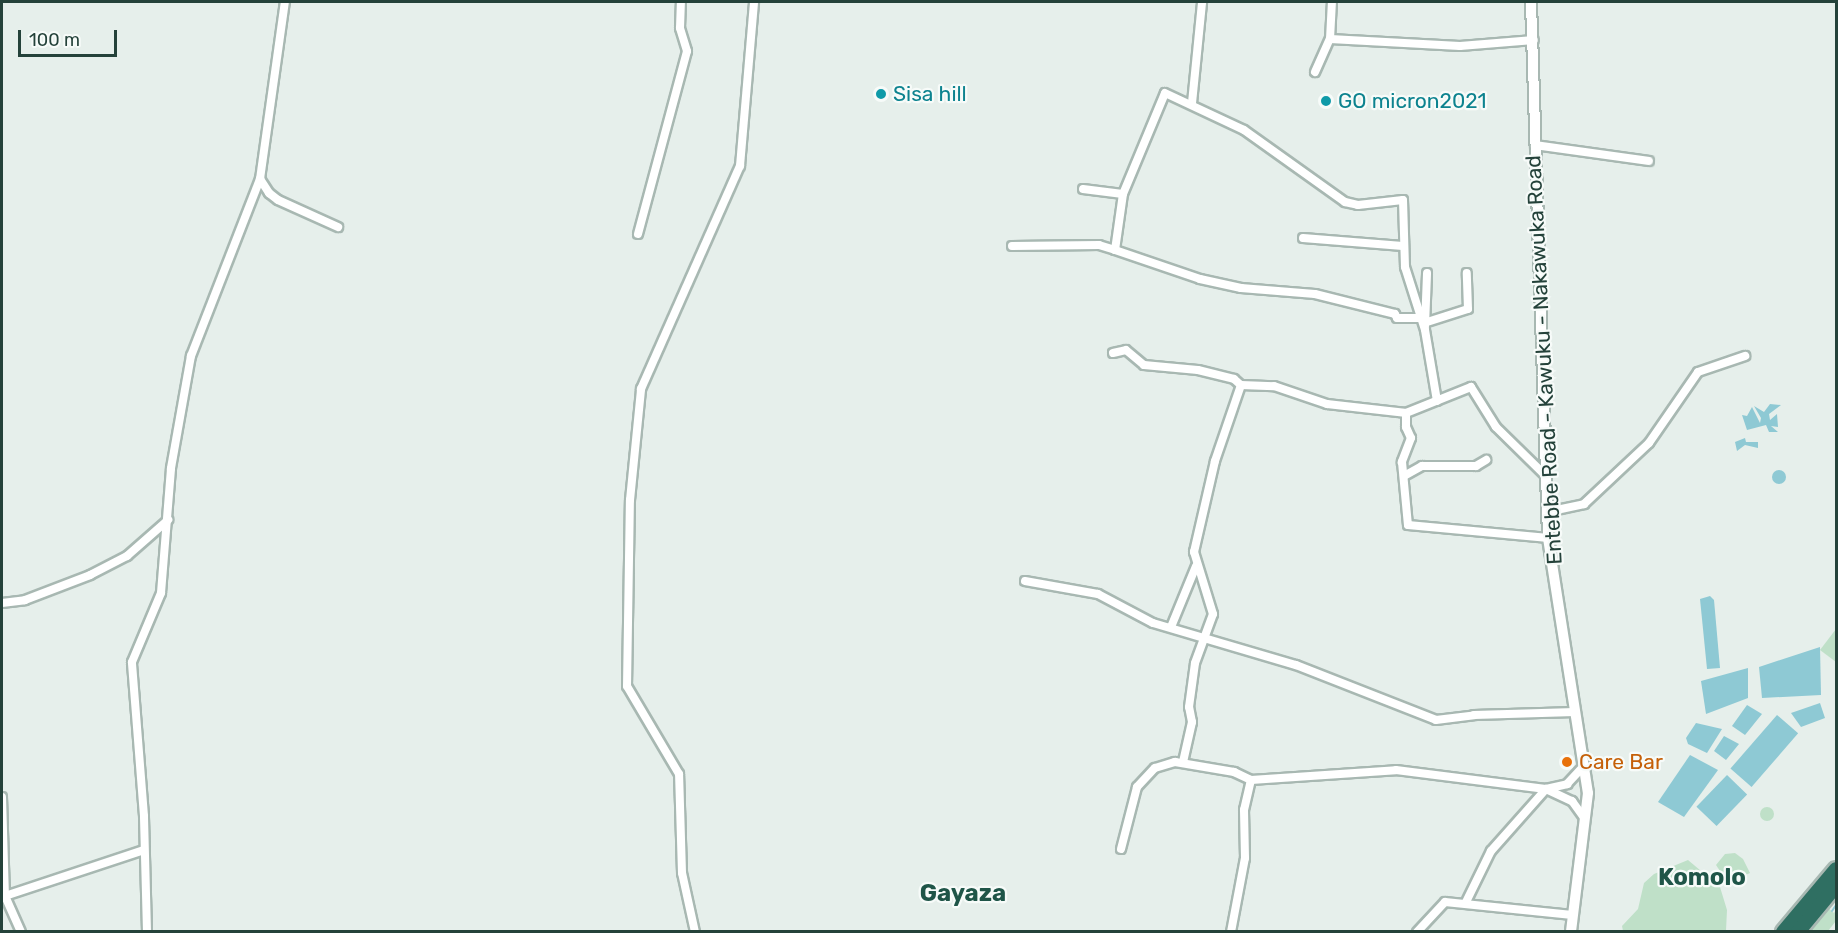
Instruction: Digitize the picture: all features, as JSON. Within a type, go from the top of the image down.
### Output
[{"type":"highway","points":[[1783,932],[1836,869]]},
{"type":"highway","points":[[1798,932],[1836,886]]},
{"type":"main road","name":"Entebbe Road - Kawuku - Nakawuka Road","points":[[1532,2],[1548,538],[1585,764],[1585,819],[1571,932]]},
{"type":"street","points":[[147,932],[144,850],[131,671],[161,593],[174,445],[191,356],[260,178],[285,2]]},
{"type":"street","points":[[638,234],[687,51],[680,28],[681,2]]},
{"type":"street","points":[[695,932],[682,873],[678,774],[627,686],[630,500],[641,389],[742,158],[754,2]]},
{"type":"street","points":[[1192,103],[1202,2]]},
{"type":"street","points":[[1315,72],[1330,39],[1332,2]]},
{"type":"street","points":[[1330,39],[1460,46],[1534,40]]},
{"type":"street","points":[[1115,250],[1124,194],[1165,93],[1192,103],[1244,130],[1346,202],[1358,205],[1403,200],[1403,246],[1409,288],[1423,324],[1437,401]]},
{"type":"street","points":[[1535,145],[1649,161]]},
{"type":"street","points":[[260,178],[269,193],[278,200],[338,227]]},
{"type":"street","points":[[1083,189],[1124,194]]},
{"type":"street","points":[[1303,238],[1403,246]]},
{"type":"street","points":[[1012,246],[1099,245],[1200,279],[1241,288],[1315,294],[1387,311],[1397,318],[1423,324],[1468,309],[1467,273]]},
{"type":"street","points":[[1423,324],[1427,273]]},
{"type":"street","points":[[1113,353],[1126,350],[1144,365],[1198,370],[1234,379],[1241,385],[1274,386],[1327,404],[1406,413],[1474,388],[1496,427],[1545,475]]},
{"type":"street","points":[[1547,512],[1584,504],[1649,443],[1698,372],[1745,356]]},
{"type":"street","points":[[1171,627],[1196,566],[1199,523],[1241,385]]},
{"type":"street","points":[[1406,413],[1406,427],[1411,438],[1402,462],[1406,522],[1411,527],[1548,538]]},
{"type":"street","points":[[1404,476],[1422,466],[1469,467],[1486,460]]},
{"type":"street","points":[[2,603],[25,600],[90,575],[127,556],[168,519]]},
{"type":"street","points":[[1183,762],[1192,722],[1189,707],[1195,663],[1206,639],[1213,611],[1196,566]]},
{"type":"street","points":[[1025,581],[1092,592],[1153,623],[1334,678],[1436,720],[1474,715],[1575,712]]},
{"type":"street","points":[[1121,849],[1137,787],[1155,768],[1183,762],[1234,772],[1251,780],[1377,770],[1546,789],[1572,801],[1585,819]]},
{"type":"street","points":[[1466,902],[1486,857],[1546,789],[1567,784],[1585,764]]},
{"type":"street","points":[[1231,932],[1245,858],[1244,810],[1251,780]]},
{"type":"street","points":[[2,797],[5,896],[21,932]]},
{"type":"street","points":[[5,896],[144,850]]},
{"type":"street","points":[[1417,932],[1439,906],[1466,902],[1572,915]]},
{"type":"green space","points":[[1836,629],[1836,662],[1820,650]]},
{"type":"green space","points":[[1767,807],[1772,809],[1774,814],[1772,819],[1767,821],[1762,819],[1760,814],[1762,809]]},
{"type":"green space","points":[[1735,853],[1743,859],[1750,873],[1734,880],[1722,874],[1716,865],[1725,854]]},
{"type":"green space","points":[[1688,860],[1720,887],[1727,910],[1726,931],[1623,931],[1622,926],[1638,909],[1644,883],[1654,874]]},
{"type":"green space","points":[[1828,908],[1834,913],[1836,910],[1836,921],[1828,931],[1808,931]]},
{"type":"water","points":[[1770,404],[1781,405],[1769,414],[1770,420],[1777,414],[1778,427],[1771,426],[1778,432],[1769,432],[1766,425],[1747,430],[1742,415],[1747,416],[1752,407],[1760,423],[1761,418],[1754,406],[1764,412]]},
{"type":"water","points":[[1745,438],[1746,442],[1758,442],[1758,448],[1745,445],[1737,451],[1735,442]]},
{"type":"water","points":[[1779,470],[1784,472],[1786,477],[1784,482],[1779,484],[1774,482],[1772,477],[1774,472]]},
{"type":"water","points":[[1710,596],[1714,600],[1720,668],[1707,669],[1700,599]]},
{"type":"water","points":[[1820,647],[1821,695],[1762,698],[1759,667]]},
{"type":"water","points":[[1748,668],[1748,698],[1706,714],[1701,681]]},
{"type":"water","points":[[1820,703],[1825,718],[1801,727],[1791,713]]},
{"type":"water","points":[[1747,705],[1762,714],[1745,735],[1732,726]]},
{"type":"water","points":[[1777,715],[1798,733],[1752,787],[1730,769]]},
{"type":"water","points":[[1696,723],[1722,729],[1707,753],[1688,744],[1686,738]]},
{"type":"water","points":[[1724,736],[1739,744],[1726,760],[1714,751]]},
{"type":"water","points":[[1690,755],[1718,770],[1684,817],[1658,802]]},
{"type":"water","points":[[1727,775],[1747,794],[1717,826],[1696,807]]},
{"type":"waterway","points":[[1832,911],[1836,905]]},
{"type":"place","name":"Sisa hill","points":[[881,94]]},
{"type":"place","name":"GO micron2021","points":[[1326,101]]},
{"type":"place","name":"Care Bar","points":[[1567,762]]},
{"type":"district","name":"Komolo","points":[[1702,878]]},
{"type":"district","name":"Gayaza","points":[[963,894]]}]
